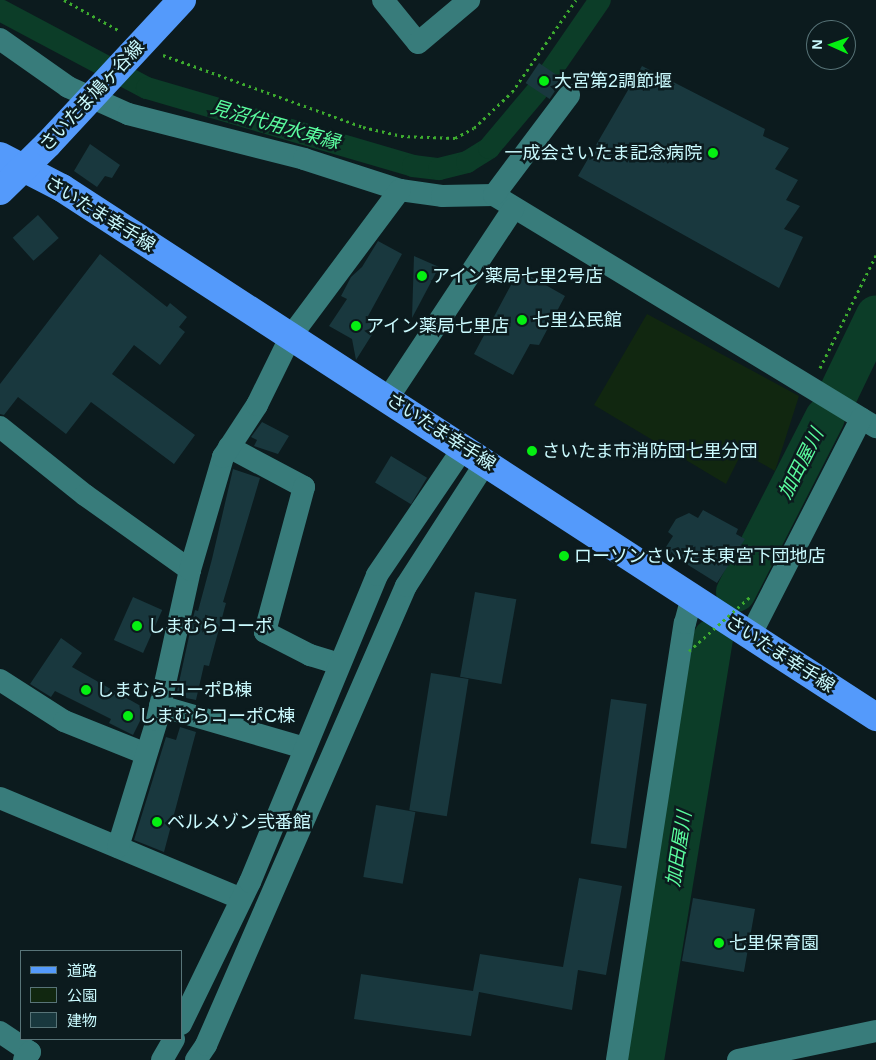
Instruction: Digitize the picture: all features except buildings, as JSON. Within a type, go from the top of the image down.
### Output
[{"type":"main road","name":"さいたま鳩ヶ谷線","points":[[0,191],[12,162],[94,96],[137,45],[182,0]]},
{"type":"main road","name":"さいたま幸手線","points":[[12,162],[62,188],[752,634],[876,718]]},
{"type":"street","points":[[384,0],[418,43],[469,0]]},
{"type":"street","points":[[0,39],[94,96],[128,114],[304,160],[400,190],[442,196],[494,195],[513,209],[869,423],[752,634]]},
{"type":"street","points":[[494,195],[569,95]]},
{"type":"street","points":[[118,847],[160,706],[208,499],[229,447],[257,405],[291,336],[400,190]]},
{"type":"street","points":[[388,398],[513,209]]},
{"type":"street","points":[[0,427],[85,495],[190,570]]},
{"type":"street","points":[[229,447],[304,487],[266,632],[310,655],[339,664]]},
{"type":"street","points":[[182,1022],[241,899],[377,575],[475,454]]},
{"type":"street","points":[[204,1055],[406,586],[475,454]]},
{"type":"street","points":[[616,1060],[685,623],[692,597]]},
{"type":"street","points":[[0,680],[64,720],[146,754]]},
{"type":"street","points":[[160,706],[305,748]]},
{"type":"street","points":[[0,798],[241,899]]},
{"type":"street","points":[[738,1060],[876,1031]]},
{"type":"street","points":[[0,1032],[30,1052],[24,1060]]},
{"type":"street","points":[[162,1060],[173,1040]]},
{"type":"path","points":[[64,0],[137,45],[363,127],[401,136],[442,139],[455,138],[474,128],[512,92],[576,0]]},
{"type":"path","points":[[810,388],[876,255]]},
{"type":"path","points":[[689,650],[751,596]]},
{"type":"green space","points":[[647,314],[799,396],[775,471],[742,452],[726,484],[594,405]]},
{"type":"waterway","name":"見沼代用水東縁","points":[[551,71],[600,0]]},
{"type":"waterway","name":"見沼代用水東縁","points":[[0,10],[147,88],[413,166],[439,169],[467,162],[489,148],[537,91]]},
{"type":"waterway","name":"加田屋川","points":[[839,392],[876,315]]},
{"type":"waterway","name":"加田屋川","points":[[736,592],[825,417]]},
{"type":"waterway","name":"加田屋川","points":[[644,1060],[713,639]]},
{"type":"place","name":"大宮第2調節堰","points":[[544,81]]},
{"type":"place","name":"一成会さいたま記念病院","points":[[713,153]]},
{"type":"place","name":"アイン薬局七里2号店","points":[[422,276]]},
{"type":"place","name":"七里公民館","points":[[522,320]]},
{"type":"place","name":"アイン薬局七里店","points":[[356,326]]},
{"type":"place","name":"さいたま市消防団七里分団","points":[[532,451]]},
{"type":"place","name":"ローソンさいたま東宮下団地店","points":[[564,556]]},
{"type":"place","name":"しまむらコーポ","points":[[137,626]]},
{"type":"place","name":"しまむらコーポB棟","points":[[86,690]]},
{"type":"place","name":"しまむらコーポC棟","points":[[128,716]]},
{"type":"place","name":"ベルメゾン弐番館","points":[[157,822]]},
{"type":"place","name":"七里保育園","points":[[719,943]]}]
